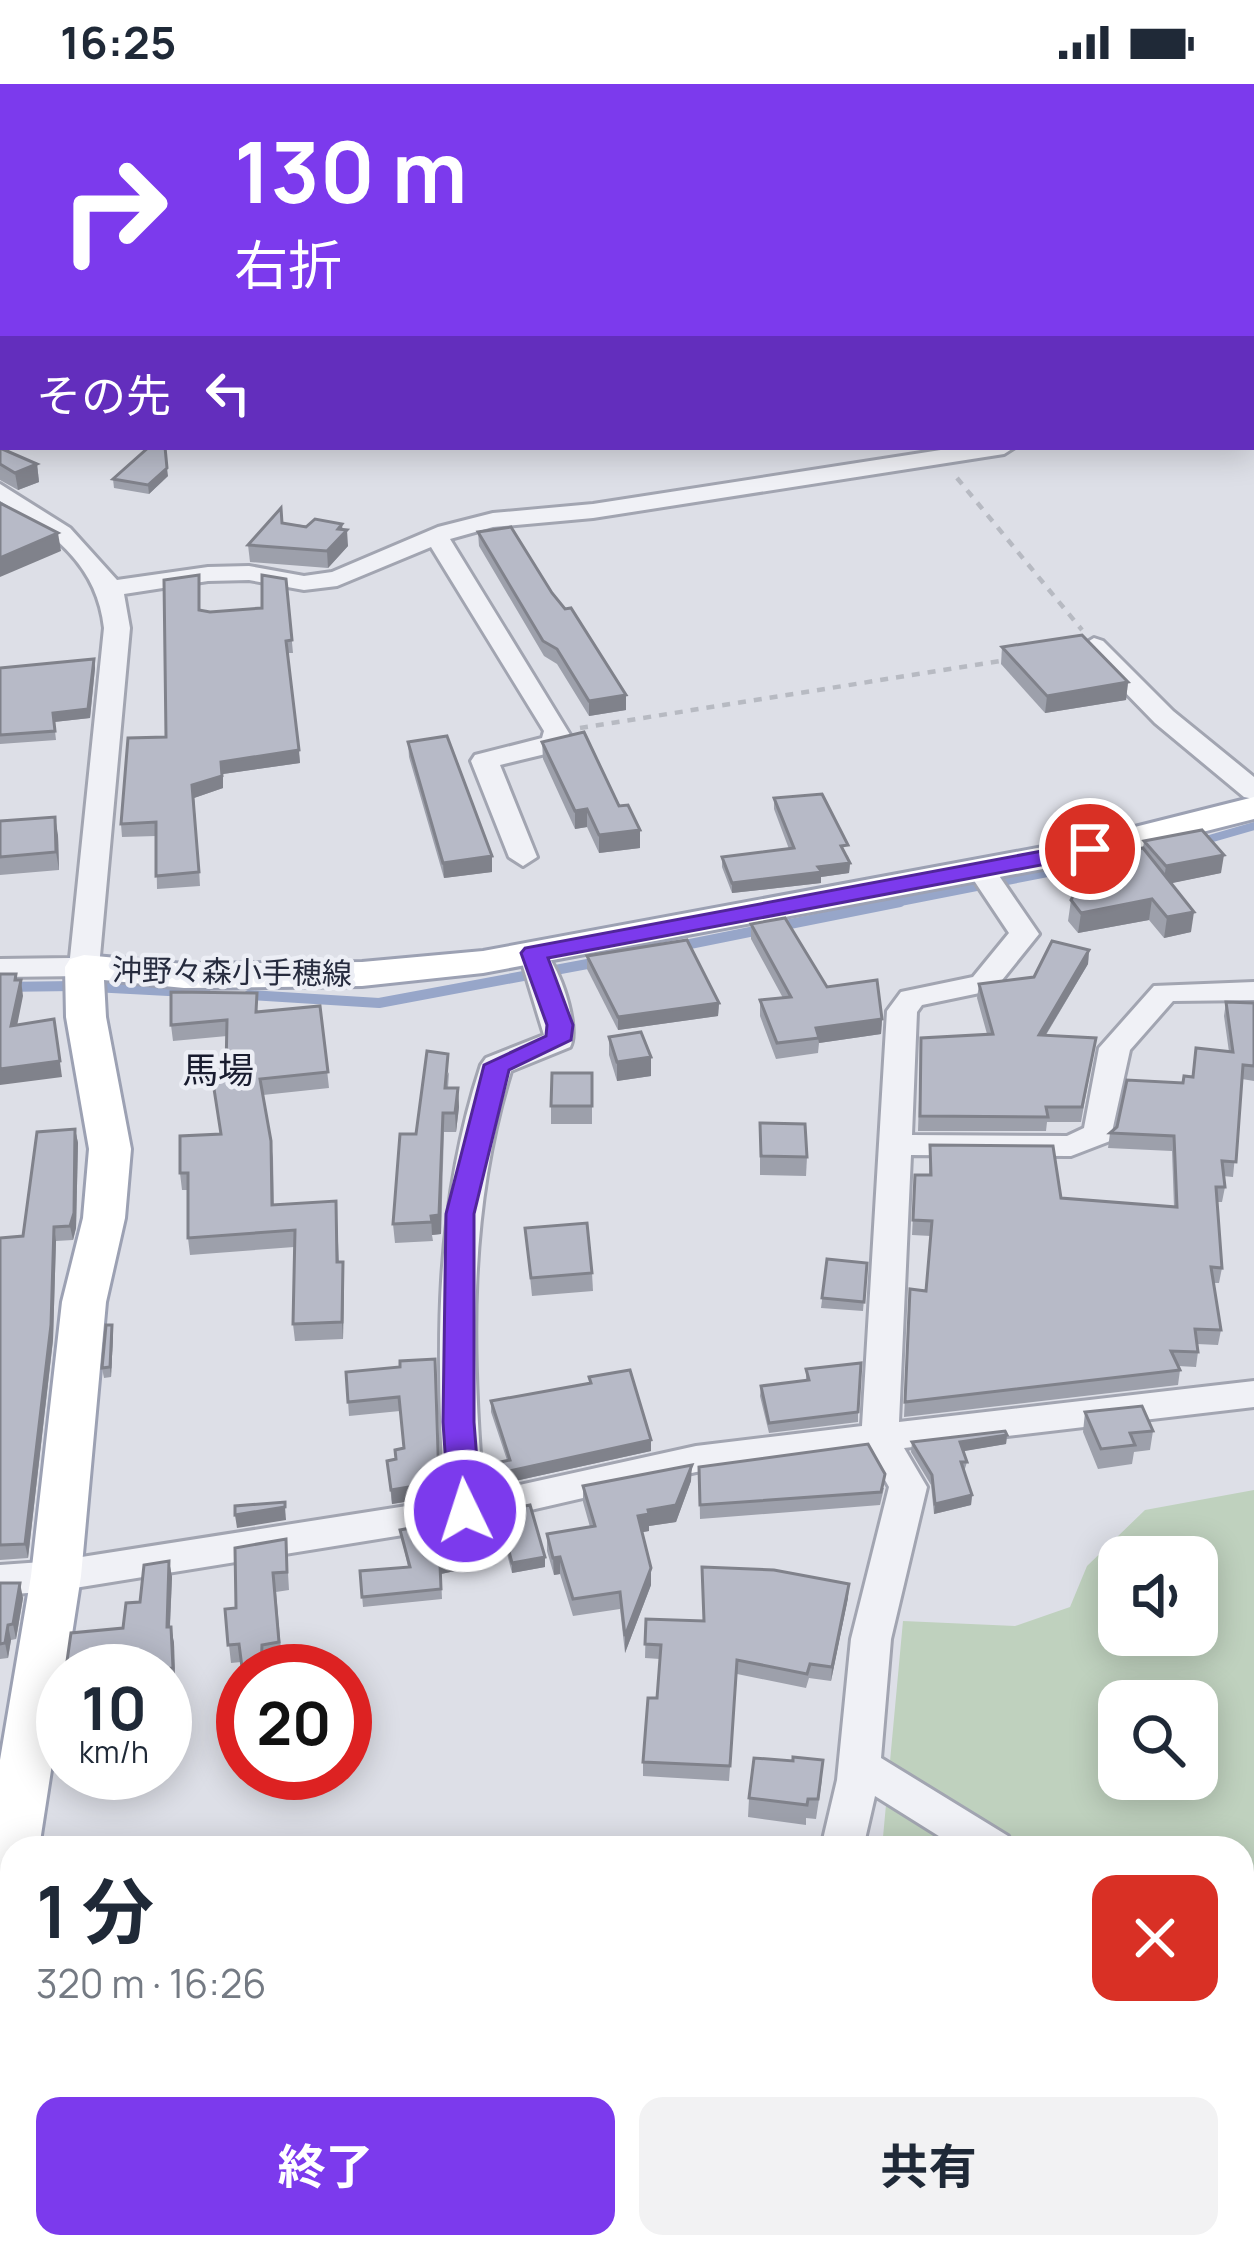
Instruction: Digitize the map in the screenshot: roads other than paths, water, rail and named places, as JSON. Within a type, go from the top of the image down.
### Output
[{"type":"main road","name":"沖野々森小手穂線","points":[[14,1836],[56,1576],[84,1302],[104,1218],[110,1149],[86,1017],[84,967],[184,976],[362,974],[534,953],[981,870],[1182,829],[1254,808]]},
{"type":"street","points":[[110,589],[208,574],[249,573],[304,583],[338,579],[436,536],[493,520],[592,511],[935,452]]},
{"type":"street","points":[[0,491],[40,512],[110,589],[117,628],[84,967],[0,968]]},
{"type":"street","points":[[436,536],[559,738],[552,744],[485,761],[523,857]]},
{"type":"street","points":[[1094,646],[1164,717],[1254,791]]},
{"type":"street","points":[[845,1836],[860,1766],[871,1639],[908,1487],[880,1439],[902,1010],[912,998],[982,984],[1024,934],[981,870]]},
{"type":"street","points":[[465,1511],[458,1422],[460,1214],[497,1065],[559,1040],[560,1025],[534,953]]},
{"type":"street","points":[[896,1145],[1071,1146],[1099,1134],[1114,1048],[1165,992],[1254,991]]},
{"type":"street","points":[[0,1580],[56,1576],[465,1511],[696,1459],[1254,1394]]},
{"type":"street","points":[[860,1766],[974,1836]]},
{"type":"waterway","points":[[1199,842],[1254,826]]},
{"type":"waterway","points":[[885,905],[1099,863]]},
{"type":"waterway","points":[[885,905],[900,902]]},
{"type":"waterway","points":[[675,947],[885,905]]},
{"type":"waterway","points":[[249,995],[379,1003],[598,962]]},
{"type":"waterway","points":[[0,987],[74,986]]},
{"type":"waterway","points":[[93,987],[206,993]]},
{"type":"district","name":"馬場","points":[[218,1069]]}]
